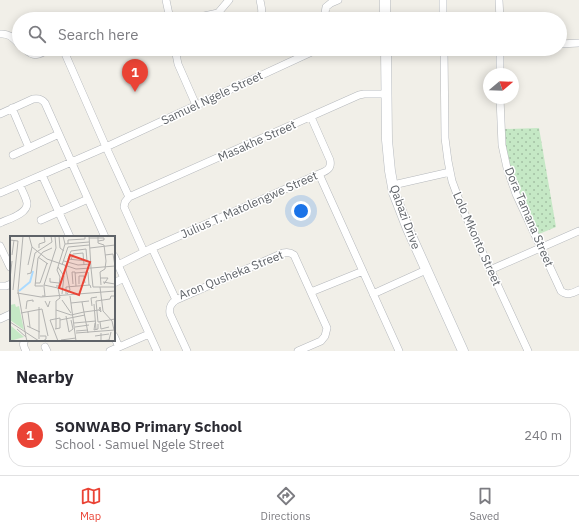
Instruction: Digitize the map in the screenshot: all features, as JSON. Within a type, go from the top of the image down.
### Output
[{"type":"street","points":[[166,0],[169,12]]},
{"type":"street","points":[[219,12],[229,0]]},
{"type":"street","points":[[260,0],[262,12]]},
{"type":"street","points":[[325,12],[326,7],[338,0]]},
{"type":"street","points":[[385,0],[385,12]]},
{"type":"street","points":[[443,0],[443,12]]},
{"type":"street","points":[[499,0],[500,12]]},
{"type":"street","points":[[0,34],[9,35],[12,38]]},
{"type":"street","points":[[567,44],[579,43]]},
{"type":"street","points":[[66,56],[129,197],[125,202],[124,207],[144,252]]},
{"type":"street","points":[[176,56],[178,64],[196,105]]},
{"type":"street","name":"Samuel Ngele Street","points":[[0,194],[303,56]]},
{"type":"street","name":"Qabazi Drive","points":[[386,56],[387,140],[393,186],[408,229],[463,351]]},
{"type":"street","name":"Lolo Mkonto Street","points":[[444,56],[445,138],[450,172],[455,190],[528,351]]},
{"type":"street","points":[[500,56],[500,68]]},
{"type":"street","name":"Masakhe Street","points":[[129,197],[359,96],[364,94],[386,94]]},
{"type":"street","points":[[0,114],[37,98],[41,99],[45,103],[105,236]]},
{"type":"street","name":"Dora Tamana Street","points":[[500,104],[502,145],[507,168],[516,194],[561,291],[568,294],[579,290]]},
{"type":"street","points":[[12,108],[29,148]]},
{"type":"street","name":"Julius T. Matolengwe Street","points":[[118,265],[152,248],[319,174],[329,168],[331,163],[330,160],[311,117]]},
{"type":"street","points":[[13,155],[59,134]]},
{"type":"street","points":[[393,186],[450,172]]},
{"type":"street","points":[[319,174],[399,351]]},
{"type":"street","points":[[42,175],[70,236]]},
{"type":"street","points":[[0,223],[26,210],[27,203],[20,185]]},
{"type":"street","points":[[41,220],[88,198]]},
{"type":"street","points":[[490,270],[579,231]]},
{"type":"street","points":[[0,246],[10,267]]},
{"type":"street","name":"Aron Qusheka Street","points":[[152,248],[176,300],[283,252],[291,252],[294,255],[326,325],[326,334],[321,341],[298,351]]},
{"type":"street","points":[[115,258],[157,351]]},
{"type":"street","points":[[374,294],[426,270]]},
{"type":"street","points":[[311,292],[363,271]]},
{"type":"street","points":[[115,282],[124,278]]},
{"type":"street","points":[[0,286],[10,284]]},
{"type":"street","points":[[176,300],[171,305],[170,314],[186,349],[178,351]]},
{"type":"street","points":[[0,319],[10,314]]},
{"type":"street","points":[[110,351],[149,334]]},
{"type":"street","points":[[115,338],[119,347]]},
{"type":"street","points":[[24,341],[24,346],[26,351]]},
{"type":"green space","points":[[539,128],[556,227],[539,234],[513,175],[507,154],[505,129]]},
{"type":"place","name":"SONWABO Primary School","points":[[135,92]]}]
